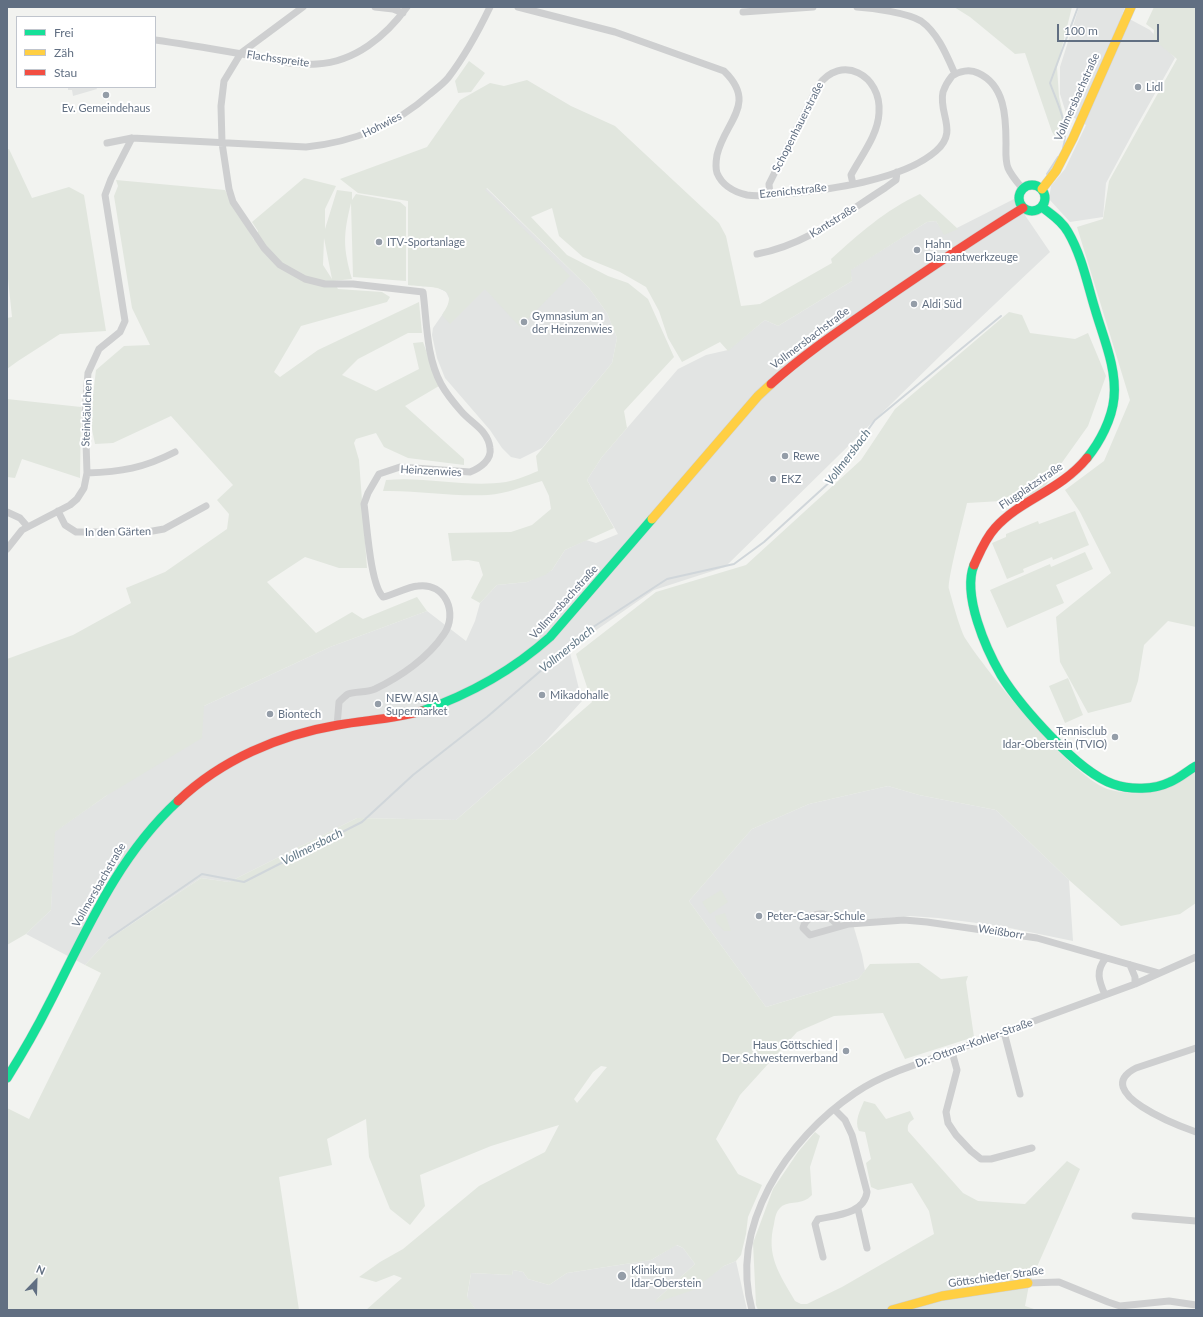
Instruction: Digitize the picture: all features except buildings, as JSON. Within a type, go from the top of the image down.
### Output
[{"type":"main road","name":"Vollmersbachstraße","points":[[1042,189],[1056,171],[1073,138],[1130,10]]},
{"type":"main road","points":[[1031,184],[1037,185],[1042,189],[1046,197],[1042,207],[1033,211],[1023,208],[1018,197],[1022,188],[1031,184]]},
{"type":"main road","name":"Flugplatzstraße","points":[[1042,207],[1061,222],[1072,241],[1081,265],[1109,358],[1115,386],[1113,409],[1102,434],[1087,459],[1065,481],[1011,513],[994,528],[982,547],[972,570],[971,596],[981,632],[1002,676],[1030,710],[1070,754],[1095,776],[1114,784],[1144,788],[1168,783],[1196,766]]},
{"type":"main road","name":"Vollmersbachstraße","points":[[7,1078],[36,1030],[117,873],[136,844],[158,819],[188,790],[214,772],[255,749],[294,735],[337,726],[395,718],[458,699],[480,688],[520,662],[554,633],[758,396],[792,365],[956,249],[1023,208]]},
{"type":"main road","name":"Göttschieder Straße","points":[[892,1310],[909,1304],[947,1295],[1028,1283]]},
{"type":"street","points":[[222,143],[222,87],[227,74],[241,53],[304,7]]},
{"type":"street","points":[[375,7],[405,10]]},
{"type":"street","name":"Hohwies","points":[[107,143],[132,138],[306,147],[347,140],[382,128],[419,104],[447,79],[475,38],[490,7]]},
{"type":"street","name":"Ezenichstraße","points":[[518,7],[615,32],[724,71],[736,85],[739,92],[739,104],[736,114],[719,149],[715,164],[717,172],[723,183],[733,191],[748,195],[770,195],[814,191],[853,184],[908,168],[936,151],[942,144],[947,134],[948,124],[943,101],[943,92],[947,83],[955,74]]},
{"type":"street","points":[[743,12],[813,7]]},
{"type":"street","points":[[857,7],[881,9],[921,21],[935,36],[955,74],[966,71],[975,72],[986,77],[996,87],[1001,98],[1005,120],[1008,168],[1022,188]]},
{"type":"street","name":"Flachsspreite","points":[[156,40],[304,64],[330,62],[344,58],[368,46],[389,28],[405,10]]},
{"type":"street","name":"Schopenhauerstraße","points":[[770,195],[769,184],[818,86],[824,78],[834,73],[846,70],[859,72],[870,81],[878,96],[880,114],[876,129],[851,175],[853,184]]},
{"type":"street","name":"Steinkäulchen","points":[[7,549],[16,535],[27,526],[70,504],[81,494],[85,484],[87,473],[84,426],[88,373],[99,349],[120,332],[125,322],[105,195],[111,179],[132,138]]},
{"type":"street","name":"Heinzenwies","points":[[222,143],[229,189],[233,202],[256,237],[280,265],[298,276],[315,283],[353,284],[423,292],[428,341],[432,360],[441,384],[462,412],[481,428],[491,450],[486,462],[481,468],[470,472],[400,467],[379,474],[368,493],[364,504],[378,592],[383,597],[419,586],[429,586],[439,591],[447,600],[451,610],[451,619],[444,634],[410,668],[374,689],[348,694],[339,702],[336,714],[337,726]]},
{"type":"street","name":"Kantstraße","points":[[757,254],[778,250],[802,241],[885,188],[896,180],[897,172]]},
{"type":"street","points":[[87,473],[126,471],[153,463],[175,452]]},
{"type":"street","name":"In den Gärten","points":[[58,511],[65,525],[76,532],[147,532],[164,529],[206,506]]},
{"type":"street","points":[[7,512],[20,518],[27,526]]},
{"type":"street","name":"Weißborr","points":[[839,926],[904,920],[975,928],[1037,938],[1159,973]]},
{"type":"street","points":[[1105,995],[1098,977],[1099,969],[1106,958]]},
{"type":"street","name":"Dr.-Ottmar-Kohler-Straße","points":[[752,1310],[746,1261],[750,1237],[762,1204],[772,1184],[800,1142],[834,1110],[856,1093],[882,1078],[1135,984],[1196,958]]},
{"type":"street","points":[[1130,965],[1135,977],[1135,984]]},
{"type":"street","points":[[1004,1032],[1020,1094]]},
{"type":"street","points":[[1196,1048],[1131,1071],[1125,1078],[1123,1085],[1125,1093],[1136,1103],[1166,1120],[1196,1132]]},
{"type":"street","points":[[952,1052],[957,1070],[946,1112],[948,1123],[956,1135],[971,1151],[982,1159],[991,1159],[1032,1148]]},
{"type":"street","points":[[823,1256],[815,1224],[818,1219],[858,1209],[865,1200],[867,1192],[852,1134],[845,1120],[834,1110]]},
{"type":"street","points":[[858,1209],[867,1248]]},
{"type":"street","points":[[1135,1216],[1196,1221]]},
{"type":"street","name":"Göttschieder Straße","points":[[1028,1283],[1059,1282],[1120,1306],[1169,1301],[1196,1305]]},
{"type":"shaded area","points":[[954,7],[1072,7],[1057,67],[1059,97],[1067,131],[1064,139],[1058,141],[1052,132],[1025,53],[1015,54],[970,17]]},
{"type":"shaded area","points":[[1079,7],[1125,7],[1122,15],[1150,30],[1175,58],[1106,183],[1103,217],[1070,222],[1049,199],[1051,186],[1065,169],[1086,125],[1066,113],[1060,94],[1060,67]]},
{"type":"shaded area","points":[[1154,7],[1196,7],[1196,627],[1168,621],[1144,645],[1138,681],[1131,702],[1088,713],[1060,662],[1056,617],[1111,573],[1080,512],[1065,490],[1104,461],[1130,400],[1077,227],[1103,219],[1109,181],[1177,59],[1153,39],[1154,30],[1146,24]]},
{"type":"shaded area","points":[[469,61],[485,73],[471,92],[458,93],[455,81]]},
{"type":"shaded area","points":[[527,80],[571,106],[615,126],[719,223],[726,236],[741,306],[760,304],[832,263],[831,259],[873,223],[895,208],[920,194],[958,229],[944,235],[936,221],[927,222],[851,270],[852,281],[778,326],[765,320],[728,351],[720,342],[682,362],[668,338],[659,311],[646,287],[620,272],[583,257],[559,236],[552,208],[531,217],[567,255],[608,276],[628,283],[648,299],[674,357],[624,411],[627,428],[602,457],[587,480],[614,528],[565,550],[552,570],[545,575],[527,582],[497,585],[480,603],[471,598],[483,575],[479,562],[468,560],[452,561],[448,533],[511,532],[532,525],[551,509],[549,496],[542,481],[502,493],[475,495],[383,491],[386,480],[416,479],[476,484],[506,482],[538,471],[536,456],[612,363],[617,338],[607,313],[589,288],[487,188],[485,190],[570,276],[520,327],[485,289],[450,324],[442,315],[448,305],[449,297],[446,292],[433,287],[408,285],[408,201],[358,193],[340,179],[427,147],[460,100],[490,83],[504,86]]},
{"type":"shaded area","points":[[68,88],[97,89],[73,96],[72,90],[68,90]]},
{"type":"shaded area","points":[[9,149],[32,198],[69,187],[84,195],[106,331],[60,334],[7,369],[7,318],[12,317],[7,269],[7,150]]},
{"type":"shaded area","points":[[304,178],[336,186],[325,209],[325,229],[337,190],[352,192],[352,200],[356,194],[400,202],[406,207],[406,281],[353,277],[351,203],[345,233],[345,241],[347,259],[352,279],[333,281],[338,289],[382,292],[390,297],[387,302],[301,326],[274,372],[280,377],[318,350],[419,302],[422,333],[408,333],[358,359],[342,375],[376,391],[419,369],[413,343],[423,342],[439,386],[405,406],[464,459],[464,465],[408,458],[384,447],[376,433],[356,439],[354,443],[359,460],[367,568],[339,568],[305,557],[267,582],[316,633],[352,612],[363,619],[417,597],[427,611],[330,647],[204,706],[202,738],[106,796],[55,832],[51,910],[26,934],[7,945],[7,659],[73,635],[131,603],[126,588],[165,572],[227,529],[229,514],[217,500],[233,485],[171,416],[113,443],[95,444],[90,420],[96,370],[124,346],[150,345],[132,308],[114,196],[118,186],[116,180],[225,190],[254,240],[258,231],[252,222]],"holes":[[[324,238],[332,279],[323,265]]]},
{"type":"shaded area","name":"Gymnasium an der Heinzenwies","points":[[486,188],[589,288],[607,313],[617,338],[612,363],[542,448],[520,459],[511,457],[502,448],[490,430],[445,378],[437,358],[432,335],[433,328],[449,305],[449,298],[446,292],[437,287],[418,286],[439,241]]},
{"type":"shaded area","points":[[1014,199],[1050,252],[941,355],[725,567],[654,590],[569,649],[582,701],[542,745],[456,820],[357,818],[229,882],[201,878],[109,939],[85,965],[26,934],[51,910],[54,832],[106,796],[204,706],[330,647],[427,611],[466,641],[475,621],[480,603],[497,585],[527,582],[552,570],[565,550],[586,540],[596,543],[618,534],[587,480],[602,457],[678,369],[706,355],[728,350],[765,320],[778,326],[852,281],[850,270],[927,222],[936,221],[945,234]]},
{"type":"shaded area","points":[[1009,312],[1022,315],[1030,333],[1075,339],[1088,333],[1106,376],[1088,426],[1036,499],[967,503],[953,562],[949,589],[963,634],[976,654],[1032,723],[1076,768],[1095,783],[1111,790],[1124,793],[1146,793],[1156,791],[1175,783],[1196,771],[1196,903],[1180,914],[1121,926],[1069,880],[996,810],[919,795],[888,786],[809,804],[752,829],[689,901],[766,1007],[858,979],[870,964],[919,963],[941,979],[968,976],[966,982],[974,1037],[905,1059],[883,1013],[834,1016],[797,1032],[740,1095],[716,1139],[738,1174],[762,1185],[748,1217],[741,1255],[736,1261],[724,1266],[693,1290],[655,1303],[657,1299],[695,1264],[683,1248],[677,1245],[651,1260],[567,1273],[549,1285],[528,1279],[523,1272],[513,1270],[512,1275],[471,1273],[467,1297],[476,1310],[366,1310],[402,1278],[394,1275],[376,1282],[359,1277],[380,1262],[403,1249],[479,1186],[545,1152],[559,1125],[491,1146],[420,1175],[425,1206],[410,1225],[390,1209],[369,1157],[366,1119],[327,1139],[332,1165],[279,1177],[299,1310],[7,1310],[7,1108],[29,1119],[101,973],[85,965],[109,939],[201,878],[229,882],[357,818],[456,820],[592,702],[576,654],[656,592],[746,565],[861,460],[895,409]],"holes":[[[601,1066],[607,1067],[577,1103],[574,1099],[593,1072]]]},
{"type":"shaded area","points":[[7,399],[81,407],[80,478],[22,459],[15,478],[7,477]]},
{"type":"shaded area","points":[[1075,511],[1089,545],[1053,560],[1052,557],[1023,569],[1024,572],[1007,579],[992,543],[1006,537],[1006,534],[1038,521],[1039,524]]},
{"type":"shaded area","points":[[1085,552],[1093,569],[1056,585],[1064,603],[1007,628],[990,590],[1050,564],[1051,567]]},
{"type":"shaded area","points":[[1068,678],[1083,715],[1065,723],[1049,686]]},
{"type":"shaded area","points":[[888,786],[919,795],[996,810],[1069,880],[1073,941],[1000,926],[938,918],[910,916],[852,921],[865,971],[858,979],[766,1007],[689,901],[752,829],[809,804]]},
{"type":"shaded area","points":[[721,890],[728,902],[710,914],[702,902]]},
{"type":"shaded area","points":[[725,913],[731,931],[724,931],[716,922],[715,916]]},
{"type":"shaded area","points":[[864,1101],[875,1104],[886,1119],[910,1111],[914,1119],[909,1124],[908,1131],[963,1193],[978,1201],[1025,1204],[1067,1161],[1080,1169],[1029,1285],[1025,1306],[1037,1310],[758,1310],[756,1305],[753,1243],[773,1189],[798,1152],[815,1132],[820,1136],[810,1167],[812,1195],[804,1201],[784,1205],[779,1209],[775,1217],[772,1235],[773,1255],[779,1273],[795,1301],[801,1304],[807,1304],[842,1287],[934,1234],[929,1211],[912,1183],[878,1190],[871,1187],[866,1163],[871,1159],[865,1132],[859,1131],[857,1124],[858,1116]]},
{"type":"shaded area","name":"Klinikum Idar-Oberstein","points":[[676,1245],[683,1248],[695,1264],[657,1299],[711,1275],[724,1266],[736,1261],[747,1310],[476,1310],[467,1298],[471,1273],[512,1275],[513,1270],[523,1272],[528,1279],[549,1285],[567,1273],[651,1260]]},
{"type":"waterway","name":"Vollmersbach","points":[[1063,148],[1065,140],[1064,123],[1050,83],[1078,7]]},
{"type":"waterway","name":"Vollmersbach","points":[[1047,174],[1058,157]]},
{"type":"waterway","name":"Vollmersbach","points":[[109,938],[202,874],[244,882],[362,822],[413,775],[487,717],[587,631],[667,579],[734,564],[764,542],[832,480],[875,420],[1001,316]]},
{"type":"traffic: fast","points":[[1032,185],[1041,189],[1045,198],[1041,207],[1032,211],[1023,207],[1019,198],[1023,189],[1032,185]]},
{"type":"traffic: fast","points":[[1042,207],[1063,225],[1077,250],[1109,353],[1113,375],[1114,398],[1111,414],[1101,438],[1087,458]]},
{"type":"traffic: fast","points":[[422,711],[474,689],[506,671],[536,649],[550,637],[652,519]]},
{"type":"traffic: fast","points":[[974,565],[971,577],[973,606],[977,622],[995,664],[1022,704],[1067,753],[1099,777],[1113,784],[1134,788],[1149,788],[1164,785],[1177,779],[1196,766]]},
{"type":"traffic: fast","points":[[7,1078],[34,1033],[104,896],[137,846],[156,823],[178,801]]},
{"type":"traffic: slow","points":[[1042,189],[1056,171],[1073,138],[1131,7]]},
{"type":"traffic: slow","points":[[652,519],[758,396],[771,384]]},
{"type":"traffic: slow","points":[[892,1310],[942,1296],[1028,1283]]},
{"type":"traffic: jam","points":[[771,384],[783,373],[849,324],[1023,208]]},
{"type":"traffic: jam","points":[[974,565],[988,537],[1005,518],[1065,479],[1087,458]]},
{"type":"traffic: jam","points":[[178,801],[195,786],[232,762],[252,751],[294,735],[316,729],[401,716],[422,711]]},
{"type":"place","name":"Lidl","points":[[1138,87]]},
{"type":"place","name":"Ev. Gemeindehaus","points":[[106,95]]},
{"type":"place","name":"ITV-Sportanlage","points":[[379,242]]},
{"type":"place","name":"Hahn Diamantwerkzeuge","points":[[917,250]]},
{"type":"place","name":"Aldi Süd","points":[[914,304]]},
{"type":"place","name":"Gymnasium an der Heinzenwies","points":[[524,322]]},
{"type":"place","name":"Rewe","points":[[785,456]]},
{"type":"place","name":"EKZ","points":[[773,479]]},
{"type":"place","name":"Mikadohalle","points":[[542,695]]},
{"type":"place","name":"NEW ASIA Supermarket","points":[[378,704]]},
{"type":"place","name":"Biontech","points":[[270,714]]},
{"type":"place","name":"Tennisclub Idar-Oberstein (TVIO)","points":[[1115,737]]},
{"type":"place","name":"Peter-Caesar-Schule","points":[[759,916]]},
{"type":"place","name":"Haus Göttschied | Der Schwesternverband","points":[[846,1051]]},
{"type":"place","name":"Klinikum Idar-Oberstein","points":[[622,1276]]}]
